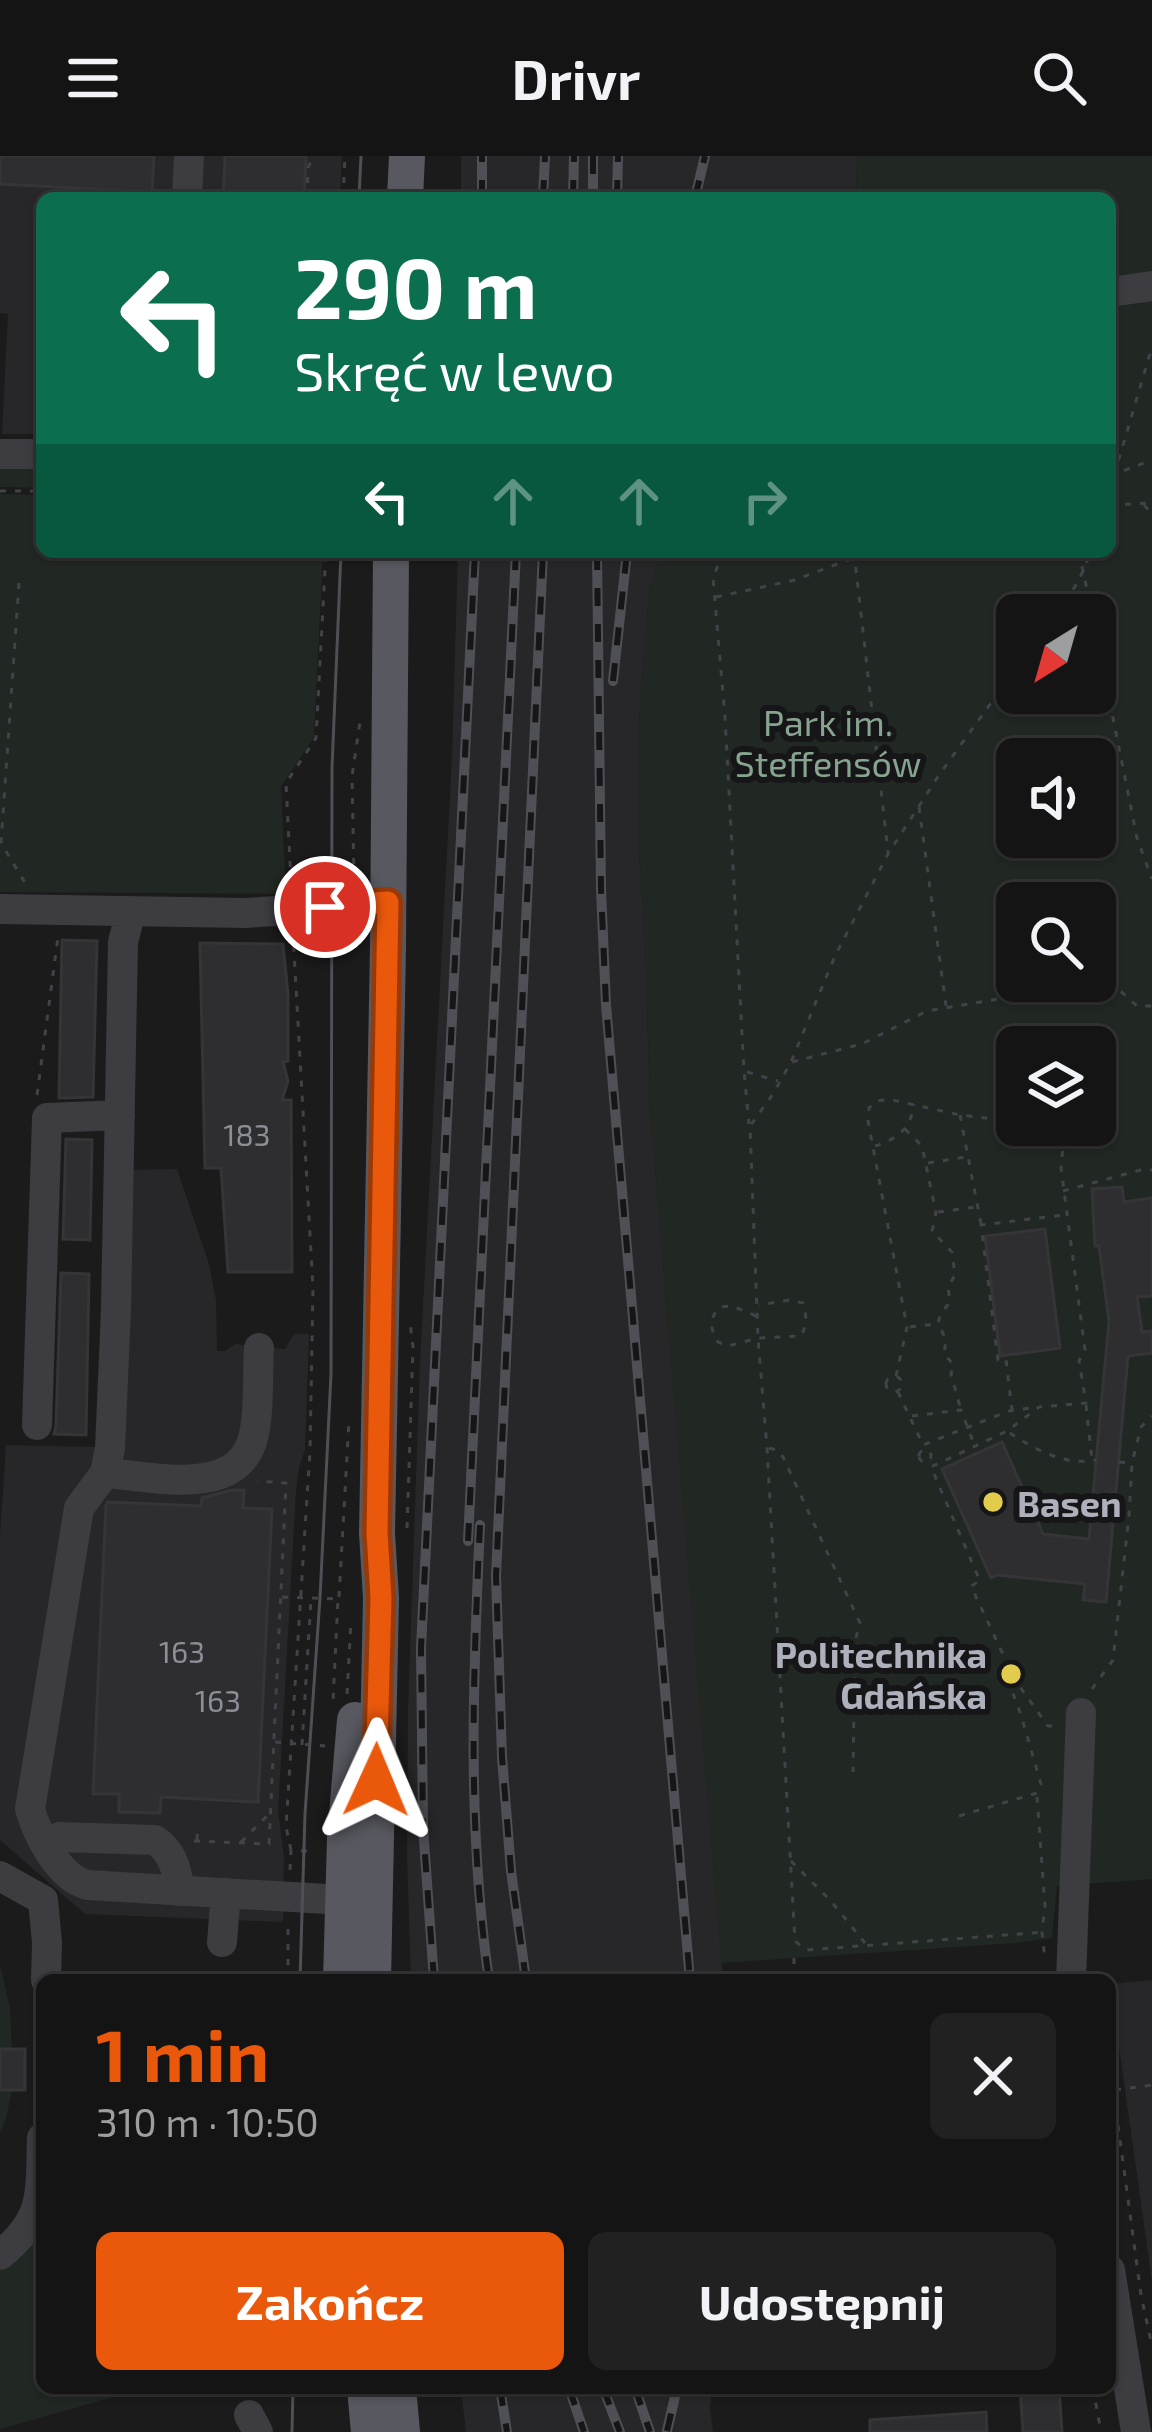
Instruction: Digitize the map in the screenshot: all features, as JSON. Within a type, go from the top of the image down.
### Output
[{"type":"main road","points":[[405,192],[407,156]]},
{"type":"main road","points":[[372,1974],[358,1901],[361,1592],[377,1533],[391,558]]},
{"type":"main road","points":[[342,1974],[358,1901]]},
{"type":"main road","points":[[366,2394],[369,2432]]},
{"type":"main road","points":[[399,2394],[402,2432]]},
{"type":"street","points":[[187,192],[189,156]]},
{"type":"street","points":[[1116,291],[1152,286]]},
{"type":"street","points":[[0,454],[36,454]]},
{"type":"street","points":[[0,909],[246,913],[388,902]]},
{"type":"street","points":[[131,911],[123,942],[110,1448],[105,1473],[79,1508],[30,1809],[61,1870],[87,1886],[358,1901]]},
{"type":"street","points":[[37,1424],[47,1118],[119,1115]]},
{"type":"street","points":[[105,1473],[206,1479],[233,1469],[247,1452],[255,1429],[259,1348]]},
{"type":"street","points":[[1058,1972],[1057,1934],[1081,1720]]},
{"type":"street","points":[[46,1844],[59,1837],[155,1840],[172,1860],[178,1891]]},
{"type":"street","points":[[0,1876],[43,1900],[46,1974]]},
{"type":"street","points":[[222,1942],[226,1893]]},
{"type":"street","points":[[0,2255],[20,2239],[36,2211]]},
{"type":"street","points":[[1116,2307],[1136,2432]]},
{"type":"path","points":[[307,192],[313,156]]},
{"type":"path","points":[[343,192],[345,156]]},
{"type":"path","points":[[1116,467],[1152,347]]},
{"type":"path","points":[[1116,446],[1124,445]]},
{"type":"path","points":[[1116,474],[1152,460]]},
{"type":"path","points":[[0,491],[36,491]]},
{"type":"path","points":[[1143,503],[1152,514]]},
{"type":"path","points":[[1116,505],[1152,503]]},
{"type":"path","points":[[291,1850],[286,1827],[310,1451],[314,1288],[286,783],[316,738],[326,558]]},
{"type":"path","points":[[721,558],[713,578],[714,597],[795,1941],[806,1950],[1057,1934]]},
{"type":"path","points":[[714,597],[795,580],[846,558]]},
{"type":"path","points":[[855,558],[888,854]]},
{"type":"path","points":[[1079,558],[1089,594]]},
{"type":"path","points":[[1070,594],[1089,558]]},
{"type":"path","points":[[19,583],[2,843],[30,897]]},
{"type":"path","points":[[749,1126],[791,1062],[836,956],[888,854],[996,692]]},
{"type":"path","points":[[1112,714],[1137,838],[1152,879]]},
{"type":"path","points":[[0,764],[6,770]]},
{"type":"path","points":[[919,806],[946,1007]]},
{"type":"path","points":[[37,1095],[58,939]]},
{"type":"path","points":[[791,1062],[862,1044],[927,1011],[1105,981],[1137,1006],[1152,1006]]},
{"type":"path","points":[[744,1071],[780,1081]]},
{"type":"path","points":[[896,1376],[908,1327],[869,1108],[888,1099],[996,1120]]},
{"type":"path","points":[[873,1146],[898,1137],[914,1104]]},
{"type":"path","points":[[959,1115],[981,1226],[998,1360],[1006,1359],[1012,1411]]},
{"type":"path","points":[[905,1129],[922,1146],[936,1213],[932,1231],[952,1252],[955,1274],[948,1287],[950,1302],[938,1324],[975,1446]]},
{"type":"path","points":[[1007,1431],[1034,1449],[1082,1464],[1094,1460],[1079,1360],[1085,1350],[1084,1335],[1065,1215],[1061,1156],[1065,1146]]},
{"type":"path","points":[[926,1163],[968,1156]]},
{"type":"path","points":[[1063,1191],[1152,1170]]},
{"type":"path","points":[[936,1213],[977,1206]]},
{"type":"path","points":[[981,1226],[1065,1215]]},
{"type":"path","points":[[758,1305],[789,1300],[803,1303],[807,1314],[801,1336],[758,1338],[728,1346],[718,1342],[710,1329],[711,1316],[720,1307],[732,1306],[758,1317]]},
{"type":"path","points":[[908,1327],[938,1324]]},
{"type":"path","points":[[896,1376],[890,1377],[886,1387],[898,1392]]},
{"type":"path","points":[[896,1376],[902,1382],[898,1392],[924,1448],[931,1453],[930,1464],[980,1581],[971,1586],[1011,1672],[1048,1726],[1081,1720],[1095,1683],[1113,1660],[1132,1463],[1141,1427],[1152,1416]]},
{"type":"path","points":[[1039,1407],[1007,1431],[975,1446],[930,1464],[919,1458],[924,1448],[1012,1411],[1039,1407],[1086,1403]]},
{"type":"path","points":[[909,1416],[961,1410]]},
{"type":"path","points":[[333,1713],[350,1411]]},
{"type":"path","points":[[767,1448],[783,1457],[860,1623],[855,1641],[853,1772]]},
{"type":"path","points":[[1119,1462],[1132,1463]]},
{"type":"path","points":[[197,1826],[195,1841],[268,1844],[286,1483],[256,1481]]},
{"type":"path","points":[[1114,1514],[1129,1516]]},
{"type":"path","points":[[281,1597],[338,1599]]},
{"type":"path","points":[[302,1745],[311,1598]]},
{"type":"path","points":[[1011,1672],[1007,1680],[1041,1784],[1037,1793],[1045,1906],[1057,1934],[1058,1972]]},
{"type":"path","points":[[273,1742],[331,1747]]},
{"type":"path","points":[[959,1816],[1037,1793]]},
{"type":"path","points":[[240,1843],[270,1812]]},
{"type":"path","points":[[790,1860],[867,1944]]},
{"type":"path","points":[[794,1958],[794,1974]]},
{"type":"path","points":[[1116,2090],[1152,2085]]},
{"type":"path","points":[[1116,2105],[1152,2346]]},
{"type":"path","points":[[1142,2295],[1152,2294]]},
{"type":"path","points":[[1094,2394],[1101,2432]]},
{"type":"shaded area","points":[[0,156],[342,156],[340,192],[36,192],[36,434],[2,434],[8,314],[0,313]]},
{"type":"shaded area","points":[[461,156],[857,156],[856,192],[461,192]]},
{"type":"shaded area","points":[[458,558],[659,558],[649,592],[638,733],[650,1105],[722,1974],[411,1974],[408,1710],[420,1363]]},
{"type":"shaded area","points":[[177,1169],[209,1264],[216,1300],[217,1351],[235,1344],[285,1349],[294,1334],[309,1334],[278,1812],[284,1856],[283,1922],[85,1914],[0,1840],[0,1536],[6,1445],[98,1447],[102,1247],[126,1170]]},
{"type":"shaded area","points":[[1152,1980],[1152,2281],[1116,2026],[1116,1983]]},
{"type":"shaded area","points":[[462,2394],[711,2394],[713,2432],[466,2432]]},
{"type":"green space","points":[[857,156],[1152,156],[1152,276],[1116,281],[1116,192],[856,192]]},
{"type":"green space","name":"Park im. Steffensów","points":[[1152,293],[1152,1879],[1057,1886],[1052,1938],[721,1963],[650,1105],[638,733],[649,592],[659,558],[1116,558],[1116,300]]},
{"type":"green space","points":[[0,462],[36,463],[36,488],[0,487]]},
{"type":"green space","points":[[0,494],[36,495],[36,558],[323,558],[314,737],[281,787],[286,894],[0,892]]},
{"type":"green space","points":[[0,1966],[10,2007],[12,2049],[25,2049],[25,2090],[12,2090],[0,2132]]},
{"type":"green space","points":[[36,2238],[36,2394],[124,2394],[0,2429],[0,2265]]},
{"type":"building","points":[[0,156],[154,156],[152,192],[0,184]]},
{"type":"building","points":[[225,156],[306,156],[304,192],[223,192]]},
{"type":"building","points":[[62,940],[97,941],[93,1097],[59,1098]]},
{"type":"building","points":[[200,943],[283,944],[288,1061],[283,1062],[288,1081],[282,1100],[291,1100],[292,1272],[228,1272],[221,1168],[205,1168]]},
{"type":"building","points":[[66,1139],[92,1140],[90,1240],[63,1239]]},
{"type":"building","points":[[1122,1187],[1124,1202],[1152,1198],[1152,1296],[1137,1297],[1142,1332],[1152,1331],[1152,1353],[1128,1356],[1106,1602],[1083,1600],[1085,1584],[991,1578],[942,1469],[1002,1442],[1043,1534],[1089,1539],[1109,1321],[1099,1246],[1095,1246],[1092,1189]]},
{"type":"building","points":[[1045,1229],[1060,1348],[1000,1356],[985,1236]]},
{"type":"building","points":[[61,1273],[89,1274],[86,1435],[54,1434]]},
{"type":"building","points":[[244,1490],[243,1508],[272,1509],[258,1802],[161,1797],[160,1813],[119,1812],[119,1794],[93,1794],[106,1505],[201,1506],[202,1498]]},
{"type":"building","points":[[0,2049],[25,2049],[25,2090],[0,2090]]},
{"type":"building","points":[[1020,2394],[1059,2394],[1062,2432],[1023,2432]]},
{"type":"building","points":[[986,2412],[987,2432],[870,2432],[870,2420]]},
{"type":"tram line","points":[[359,192],[361,156]]},
{"type":"tram line","points":[[300,1974],[331,1374],[332,768],[341,558]]},
{"type":"tram line","points":[[292,2432],[293,2394]]},
{"type":"railway","points":[[482,156],[482,192]]},
{"type":"railway","points":[[543,192],[545,156]]},
{"type":"railway","points":[[573,192],[574,156]]},
{"type":"railway","points":[[593,156],[593,192]]},
{"type":"railway","points":[[617,192],[618,156]]},
{"type":"railway","points":[[696,192],[705,156]]},
{"type":"railway","points":[[434,1974],[423,1827],[421,1648],[475,558]]},
{"type":"railway","points":[[468,1541],[516,558]]},
{"type":"railway","points":[[525,1974],[502,1757],[496,1576],[543,558]]},
{"type":"railway","points":[[597,558],[606,1005],[689,1974]]},
{"type":"railway","points":[[613,681],[626,558]]},
{"type":"railway","points":[[480,1525],[475,1810],[488,1974]]},
{"type":"railway","points":[[501,2394],[507,2432]]},
{"type":"railway","points":[[571,2394],[584,2432]]},
{"type":"railway","points":[[605,2394],[620,2432]]},
{"type":"railway","points":[[637,2394],[650,2432]]},
{"type":"railway","points":[[667,2431],[676,2394]]},
{"type":"place","name":"Basen","points":[[993,1502]]},
{"type":"place","name":"Politechnika Gdańska","points":[[1011,1674]]},
{"type":"route","points":[[325,907],[388,902],[376,1780]]}]
